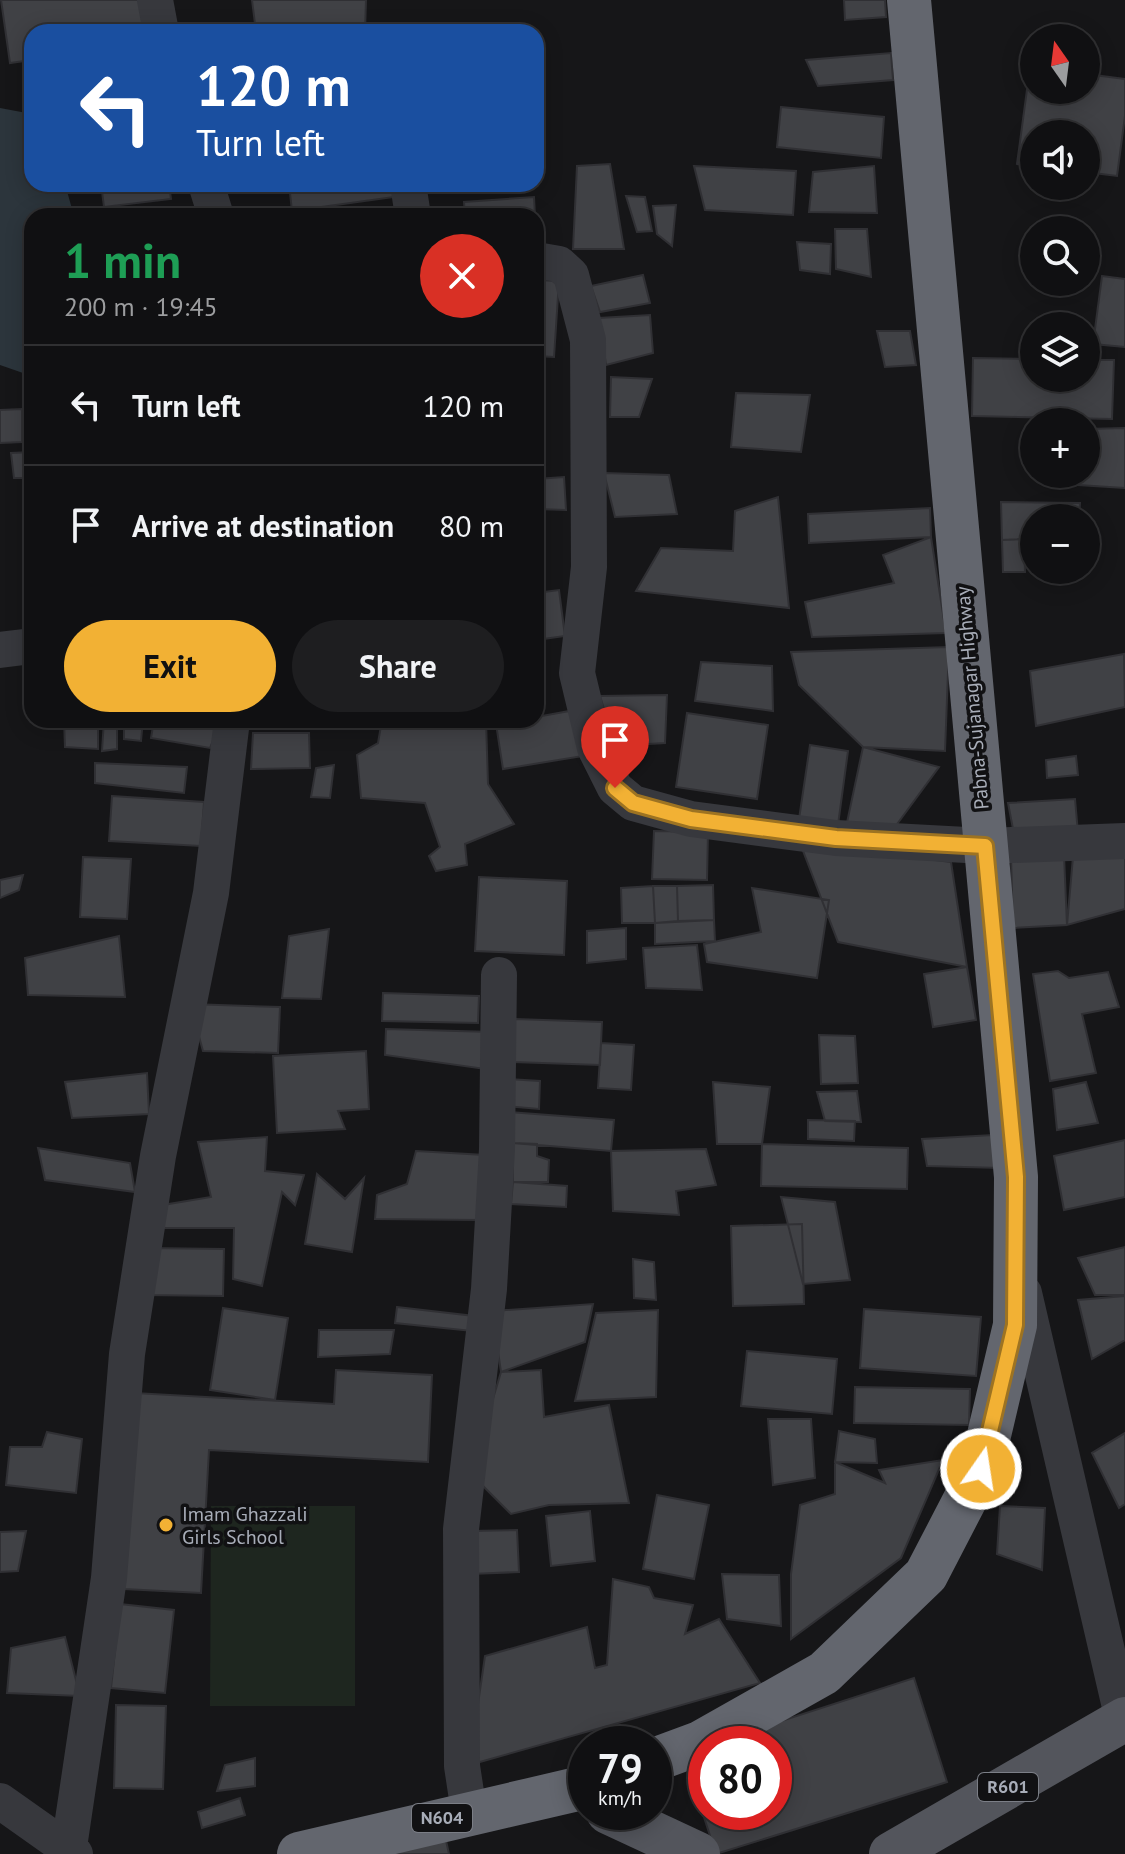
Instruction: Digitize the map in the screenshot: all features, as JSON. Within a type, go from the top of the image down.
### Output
[{"type":"highway","name":"Pabna-Sujanagar Highway","points":[[672,1753],[700,1743],[824,1673],[926,1575],[981,1469],[1015,1325],[1016,1177],[909,0]]},
{"type":"highway","name":"N604","points":[[299,1854],[469,1812],[568,1796]]},
{"type":"main road","name":"R601","points":[[891,1854],[1124,1720]]},
{"type":"main road","points":[[647,1830],[698,1854]]},
{"type":"street","points":[[155,0],[160,24]]},
{"type":"street","points":[[544,261],[559,264],[571,275],[588,340],[589,567],[577,673],[595,748],[615,788],[633,803],[691,819],[836,838],[985,846],[1125,841]]},
{"type":"street","points":[[0,650],[24,647]]},
{"type":"street","points":[[0,1801],[72,1850],[109,1578],[127,1354],[158,1156],[211,893],[231,728]]},
{"type":"street","points":[[469,1812],[462,1766],[461,1529],[489,1289],[497,1149],[499,975]]},
{"type":"street","points":[[1015,1253],[1124,1720]]},
{"type":"shaded area","points":[[0,108],[24,112],[24,192],[67,192],[72,208],[24,208],[24,373],[0,365]]},
{"type":"shaded area","points":[[211,1506],[355,1506],[355,1706],[210,1706]]},
{"type":"building","points":[[1,0],[142,0],[145,24],[24,24],[24,61],[10,63]]},
{"type":"building","points":[[252,0],[366,0],[365,24],[255,24]]},
{"type":"building","points":[[844,0],[885,0],[886,17],[845,20]]},
{"type":"building","points":[[891,53],[893,80],[818,86],[806,60]]},
{"type":"building","points":[[1100,76],[1125,79],[1125,116],[1117,176],[1100,174],[1100,120],[1023,120],[1025,104],[1100,104]]},
{"type":"building","points":[[781,107],[884,117],[881,158],[777,147]]},
{"type":"building","points":[[610,164],[624,249],[573,249],[577,166]]},
{"type":"building","points":[[694,166],[796,171],[793,215],[705,210]]},
{"type":"building","points":[[874,166],[877,213],[809,212],[813,172]]},
{"type":"building","points":[[102,192],[170,192],[171,199],[104,207]]},
{"type":"building","points":[[290,192],[393,192],[394,197],[314,208],[292,208]]},
{"type":"building","points":[[626,196],[645,197],[652,231],[637,232]]},
{"type":"building","points":[[534,197],[535,208],[464,208],[464,202]]},
{"type":"building","points":[[676,205],[672,246],[657,234],[653,206]]},
{"type":"building","points":[[835,229],[867,229],[871,277],[836,269]]},
{"type":"building","points":[[797,242],[831,244],[830,274],[800,270]]},
{"type":"building","points":[[643,275],[650,303],[600,312],[591,286]]},
{"type":"building","points":[[1102,276],[1125,279],[1125,347],[1100,345],[1100,312],[1097,312]]},
{"type":"building","points":[[544,280],[559,281],[554,357],[544,356]]},
{"type":"building","points":[[650,315],[653,353],[606,365],[599,318]]},
{"type":"building","points":[[877,331],[910,331],[916,365],[885,367]]},
{"type":"building","points":[[973,358],[1020,359],[1020,392],[1100,392],[1100,360],[1114,360],[1112,419],[1100,419],[1100,408],[1020,408],[1020,417],[972,416]]},
{"type":"building","points":[[611,377],[652,379],[639,417],[610,417]]},
{"type":"building","points":[[736,393],[810,395],[801,452],[731,447]]},
{"type":"building","points":[[22,409],[22,442],[0,443],[0,410]]},
{"type":"building","points":[[1125,428],[1125,488],[1100,486],[1100,429]]},
{"type":"building","points":[[24,452],[24,478],[14,478],[11,453]]},
{"type":"building","points":[[604,473],[669,475],[677,514],[615,517]]},
{"type":"building","points":[[564,477],[566,510],[544,509],[544,478]]},
{"type":"building","points":[[778,497],[789,608],[636,591],[661,548],[733,551],[735,511]]},
{"type":"building","points":[[1001,502],[1080,503],[1020,504],[1020,539],[1002,540]]},
{"type":"building","points":[[930,508],[931,537],[809,543],[808,514]]},
{"type":"building","points":[[931,537],[946,633],[812,637],[805,602],[894,583],[883,555]]},
{"type":"building","points":[[1020,539],[1020,572],[1003,572],[1002,540]]},
{"type":"building","points":[[559,590],[565,636],[544,639],[544,592]]},
{"type":"building","points":[[949,647],[945,751],[863,747],[799,685],[791,652]]},
{"type":"building","points":[[1124,654],[1125,707],[1036,726],[1030,671]]},
{"type":"building","points":[[701,662],[772,666],[773,711],[695,701]]},
{"type":"building","points":[[667,695],[665,743],[615,746],[600,696]]},
{"type":"building","points":[[575,710],[583,756],[503,769],[497,728],[544,728],[544,716]]},
{"type":"building","points":[[687,713],[768,725],[757,799],[676,787]]},
{"type":"building","points":[[64,728],[98,728],[98,749],[65,747]]},
{"type":"building","points":[[103,728],[117,728],[117,749],[102,751]]},
{"type":"building","points":[[124,728],[142,728],[141,741],[124,739]]},
{"type":"building","points":[[153,728],[219,728],[210,748],[151,738]]},
{"type":"building","points":[[381,728],[486,728],[488,784],[514,824],[465,844],[467,865],[436,871],[429,856],[440,847],[425,803],[361,798],[357,755],[378,743]]},
{"type":"building","points":[[253,733],[309,733],[310,768],[251,769]]},
{"type":"building","points":[[810,745],[848,751],[838,825],[799,819]]},
{"type":"building","points":[[863,747],[939,767],[889,835],[845,832]]},
{"type":"building","points":[[1076,756],[1078,775],[1047,778],[1046,760]]},
{"type":"building","points":[[95,763],[187,767],[184,793],[95,783]]},
{"type":"building","points":[[334,765],[330,798],[311,797],[316,768]]},
{"type":"building","points":[[112,796],[204,802],[201,846],[109,841]]},
{"type":"building","points":[[1075,799],[1078,833],[1013,829],[1008,803]]},
{"type":"building","points":[[654,831],[708,832],[707,880],[652,879]]},
{"type":"building","points":[[800,843],[951,862],[967,967],[838,942]]},
{"type":"building","points":[[1125,850],[1125,909],[1067,925],[1073,857]]},
{"type":"building","points":[[1064,855],[1067,925],[1013,928],[1011,857]]},
{"type":"building","points":[[83,857],[131,859],[127,919],[80,917]]},
{"type":"building","points":[[23,875],[19,890],[0,898],[0,880]]},
{"type":"building","points":[[479,877],[567,881],[564,955],[475,951]]},
{"type":"building","points":[[713,885],[714,920],[678,921],[677,886]]},
{"type":"building","points":[[653,886],[655,923],[622,923],[621,888]]},
{"type":"building","points":[[653,886],[677,886],[678,921],[655,923]]},
{"type":"building","points":[[752,888],[829,900],[817,978],[707,962],[704,944],[761,932]]},
{"type":"building","points":[[714,920],[715,941],[655,944],[655,923]]},
{"type":"building","points":[[626,928],[626,959],[587,963],[587,931]]},
{"type":"building","points":[[329,929],[321,999],[282,998],[289,936]]},
{"type":"building","points":[[119,936],[125,997],[28,995],[25,958]]},
{"type":"building","points":[[697,945],[702,990],[646,988],[643,948]]},
{"type":"building","points":[[967,967],[976,1020],[933,1027],[924,974]]},
{"type":"building","points":[[1058,971],[1069,978],[1108,972],[1119,1007],[1082,1014],[1096,1073],[1050,1081],[1033,974]]},
{"type":"building","points":[[383,993],[479,996],[478,1023],[382,1021]]},
{"type":"building","points":[[190,1004],[280,1007],[278,1053],[203,1051]]},
{"type":"building","points":[[515,1019],[602,1022],[600,1065],[513,1062]]},
{"type":"building","points":[[386,1029],[492,1032],[485,1069],[385,1055]]},
{"type":"building","points":[[819,1035],[855,1036],[858,1083],[821,1084]]},
{"type":"building","points":[[601,1043],[634,1045],[631,1090],[598,1088]]},
{"type":"building","points":[[366,1051],[369,1109],[338,1111],[345,1129],[277,1133],[273,1056]]},
{"type":"building","points":[[147,1073],[149,1114],[72,1118],[65,1082]]},
{"type":"building","points":[[506,1079],[540,1081],[539,1109],[504,1106]]},
{"type":"building","points":[[713,1082],[770,1087],[762,1144],[717,1144]]},
{"type":"building","points":[[1086,1082],[1098,1123],[1057,1130],[1053,1089]]},
{"type":"building","points":[[857,1091],[861,1122],[825,1121],[817,1092]]},
{"type":"building","points":[[509,1112],[614,1120],[611,1151],[513,1143]]},
{"type":"building","points":[[808,1120],[855,1121],[854,1141],[808,1139]]},
{"type":"building","points":[[993,1135],[1001,1168],[927,1166],[922,1139]]},
{"type":"building","points":[[267,1137],[265,1171],[304,1175],[295,1205],[282,1192],[262,1286],[233,1279],[234,1228],[152,1228],[157,1206],[211,1197],[198,1142]]},
{"type":"building","points":[[1125,1140],[1125,1197],[1064,1210],[1054,1156]]},
{"type":"building","points":[[513,1143],[537,1144],[537,1156],[549,1160],[548,1182],[513,1182]]},
{"type":"building","points":[[762,1144],[908,1148],[907,1189],[761,1186]]},
{"type":"building","points":[[38,1148],[130,1163],[135,1192],[45,1180]]},
{"type":"building","points":[[706,1149],[716,1185],[676,1191],[679,1215],[613,1211],[611,1151]]},
{"type":"building","points":[[416,1151],[485,1155],[478,1220],[375,1219],[377,1195],[407,1184]]},
{"type":"building","points":[[317,1174],[345,1199],[364,1178],[352,1252],[305,1244]]},
{"type":"building","points":[[513,1182],[567,1186],[566,1207],[511,1204]]},
{"type":"building","points":[[781,1197],[835,1202],[850,1280],[803,1284]]},
{"type":"building","points":[[802,1224],[804,1304],[733,1306],[731,1226]]},
{"type":"building","points":[[1125,1247],[1125,1295],[1095,1295],[1078,1258]]},
{"type":"building","points":[[146,1248],[224,1249],[223,1296],[145,1295]]},
{"type":"building","points":[[633,1259],[654,1262],[656,1300],[634,1298]]},
{"type":"building","points":[[1125,1296],[1125,1340],[1092,1359],[1078,1300]]},
{"type":"building","points":[[593,1304],[585,1342],[501,1372],[492,1311]]},
{"type":"building","points":[[397,1307],[474,1316],[472,1331],[395,1323]]},
{"type":"building","points":[[223,1308],[288,1318],[275,1400],[210,1390]]},
{"type":"building","points":[[864,1309],[981,1317],[976,1376],[860,1368]]},
{"type":"building","points":[[658,1310],[656,1397],[575,1401],[596,1313]]},
{"type":"building","points":[[319,1330],[394,1330],[390,1354],[318,1357]]},
{"type":"building","points":[[747,1351],[837,1359],[832,1414],[741,1406]]},
{"type":"building","name":"Imam Ghazzali Girls School","points":[[336,1370],[432,1375],[428,1462],[209,1450],[201,1593],[124,1589],[135,1393],[334,1404]]},
{"type":"building","points":[[541,1370],[544,1417],[609,1405],[629,1503],[549,1505],[511,1514],[482,1485],[486,1422],[501,1372]]},
{"type":"building","points":[[855,1387],[970,1389],[969,1425],[854,1423]]},
{"type":"building","points":[[768,1419],[811,1419],[815,1478],[773,1485]]},
{"type":"building","points":[[839,1431],[875,1439],[877,1463],[835,1462]]},
{"type":"building","points":[[47,1432],[82,1439],[76,1493],[6,1485],[10,1447],[42,1447]]},
{"type":"building","points":[[1125,1433],[1125,1504],[1119,1508],[1092,1453]]},
{"type":"building","points":[[943,1460],[901,1558],[791,1639],[791,1574],[800,1505],[835,1494],[835,1462],[885,1483],[879,1470]]},
{"type":"building","points":[[657,1495],[709,1505],[694,1579],[643,1569]]},
{"type":"building","points":[[1000,1506],[1045,1508],[1042,1570],[997,1554]]},
{"type":"building","points":[[590,1511],[595,1561],[551,1566],[546,1516]]},
{"type":"building","points":[[517,1530],[519,1572],[471,1574],[470,1531]]},
{"type":"building","points":[[26,1531],[18,1571],[0,1572],[0,1532]]},
{"type":"building","points":[[722,1574],[779,1575],[781,1626],[727,1619]]},
{"type":"building","points":[[613,1579],[649,1587],[654,1598],[693,1605],[685,1634],[719,1619],[760,1683],[607,1726],[568,1726],[568,1737],[469,1765],[485,1656],[587,1627],[595,1668],[607,1665]]},
{"type":"building","points":[[120,1604],[174,1610],[165,1693],[111,1688]]},
{"type":"building","points":[[65,1637],[80,1696],[7,1693],[11,1648]]},
{"type":"building","points":[[914,1678],[947,1782],[716,1854],[708,1830],[792,1830],[792,1726],[766,1726]]},
{"type":"building","points":[[116,1705],[166,1706],[163,1789],[114,1788]]},
{"type":"building","points":[[688,1751],[688,1768],[683,1753]]},
{"type":"building","points":[[255,1758],[255,1786],[217,1791],[225,1765]]},
{"type":"building","points":[[240,1798],[245,1815],[202,1828],[198,1812]]},
{"type":"building","points":[[443,1827],[449,1854],[357,1854]]},
{"type":"place","name":"Imam Ghazzali Girls School","points":[[166,1525]]},
{"type":"route","points":[[615,788],[633,803],[691,819],[836,838],[985,846],[1016,1177],[1015,1325],[981,1469]]}]
